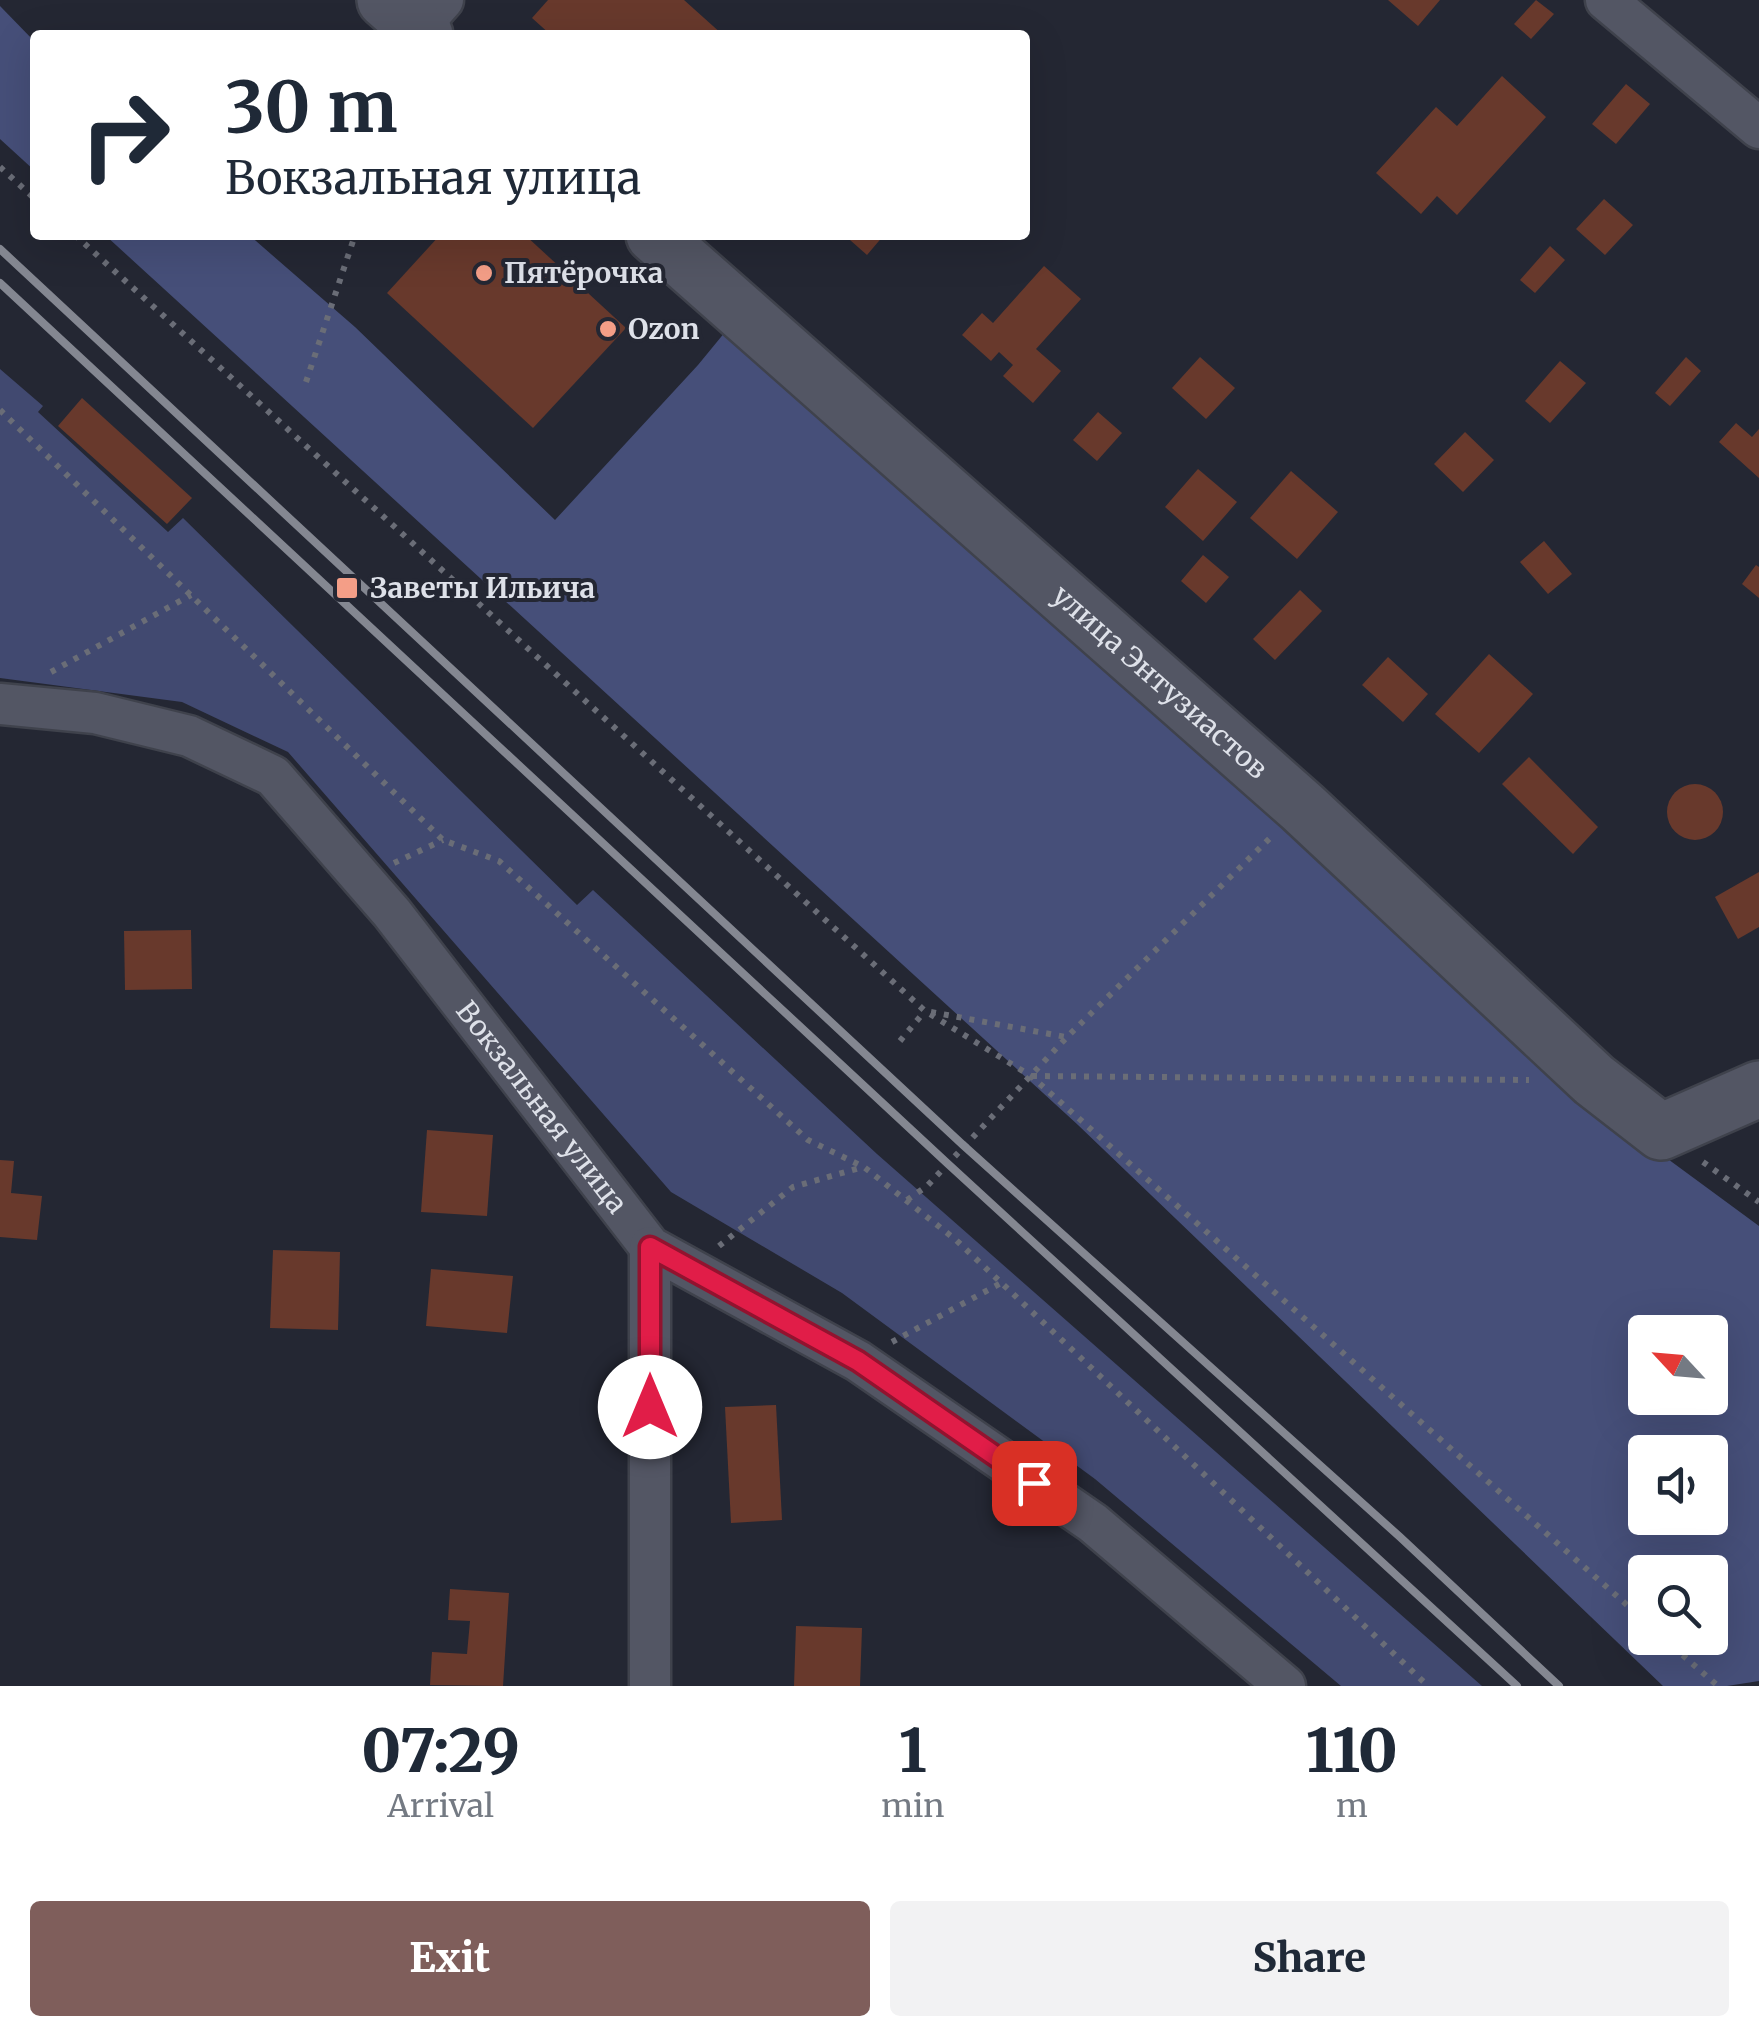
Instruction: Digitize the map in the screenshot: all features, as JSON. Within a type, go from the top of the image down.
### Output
[{"type":"street","points":[[1606,0],[1759,128]]},
{"type":"street","name":"улица Энтузиастов","points":[[660,240],[1302,807],[1594,1080],[1661,1132]]},
{"type":"street","name":"Вокзальная улица","points":[[0,704],[95,712],[190,736],[274,776],[362,878],[650,1247],[858,1361],[1093,1524],[1285,1686]]},
{"type":"street","points":[[1661,1132],[1759,1089]]},
{"type":"street","points":[[650,1247],[650,1686]]},
{"type":"path","points":[[0,167],[30,194]]},
{"type":"path","points":[[79,240],[925,1011],[1030,1076],[1628,1607]]},
{"type":"path","points":[[306,382],[353,240]]},
{"type":"path","points":[[0,410],[443,840],[499,861],[808,1140],[864,1167],[907,1200],[1001,1283],[1428,1686]]},
{"type":"path","points":[[47,674],[190,595]]},
{"type":"path","points":[[907,1200],[927,1186],[1067,1037],[1302,807]]},
{"type":"path","points":[[362,878],[443,840]]},
{"type":"path","points":[[925,1011],[1067,1037]]},
{"type":"path","points":[[900,1041],[925,1011]]},
{"type":"path","points":[[1030,1076],[1594,1080]]},
{"type":"path","points":[[1661,1132],[1759,1202]]},
{"type":"path","points":[[690,1269],[793,1186],[864,1167]]},
{"type":"path","points":[[858,1361],[1001,1283]]},
{"type":"path","points":[[1682,1655],[1718,1686]]},
{"type":"shaded area","points":[[0,6],[30,37],[30,166],[0,139]]},
{"type":"shaded area","points":[[110,240],[255,240],[355,327],[555,520],[730,326],[1642,1140],[1759,1226],[1759,1681],[1727,1686],[1663,1686],[1631,1655],[1728,1655],[1728,1555],[1628,1555],[1628,1652],[1078,1125]]},
{"type":"shaded area","points":[[0,369],[43,406],[38,412],[168,532],[183,518],[577,905],[593,890],[877,1154],[1482,1686],[1341,1686],[1095,1479],[842,1293],[671,1192],[288,752],[182,702],[0,678]]},
{"type":"building","points":[[548,0],[684,0],[717,30],[545,30],[532,18]]},
{"type":"building","points":[[1388,0],[1440,0],[1418,26]]},
{"type":"building","points":[[1536,0],[1554,14],[1531,39],[1514,24]]},
{"type":"building","points":[[1502,76],[1546,117],[1457,215],[1437,196],[1421,214],[1376,173],[1436,107],[1457,126]]},
{"type":"building","points":[[1626,84],[1650,104],[1616,144],[1592,124]]},
{"type":"building","points":[[1604,199],[1633,225],[1605,255],[1576,229]]},
{"type":"building","points":[[435,240],[530,240],[626,328],[533,428],[387,293]]},
{"type":"building","points":[[850,240],[880,240],[867,255]]},
{"type":"building","points":[[1550,246],[1565,260],[1535,293],[1520,280]]},
{"type":"building","points":[[1044,266],[1081,299],[1036,349],[1061,371],[1033,403],[1003,376],[1013,365],[999,352],[991,361],[962,335],[982,313],[993,323]]},
{"type":"building","points":[[1200,357],[1235,388],[1206,419],[1172,388]]},
{"type":"building","points":[[1686,357],[1701,371],[1670,406],[1655,393]]},
{"type":"building","points":[[1560,361],[1586,383],[1550,423],[1525,401]]},
{"type":"building","points":[[82,398],[192,498],[167,524],[58,426]]},
{"type":"building","points":[[1098,412],[1122,433],[1097,461],[1073,440]]},
{"type":"building","points":[[1736,423],[1752,437],[1759,429],[1759,478],[1719,442]]},
{"type":"building","points":[[1465,432],[1494,460],[1463,492],[1434,464]]},
{"type":"building","points":[[1198,469],[1237,502],[1203,541],[1165,507]]},
{"type":"building","points":[[1291,471],[1338,512],[1297,559],[1250,518]]},
{"type":"building","points":[[1544,541],[1572,574],[1548,594],[1520,562]]},
{"type":"building","points":[[1203,555],[1229,577],[1206,603],[1181,581]]},
{"type":"building","points":[[1756,565],[1759,567],[1759,598],[1742,584]]},
{"type":"building","points":[[1300,590],[1322,611],[1275,660],[1253,639]]},
{"type":"building","points":[[1489,654],[1533,694],[1479,753],[1435,714]]},
{"type":"building","points":[[1388,657],[1428,694],[1403,722],[1362,685]]},
{"type":"building","points":[[1529,757],[1598,827],[1573,854],[1502,784]]},
{"type":"building","points":[[1695,784],[1715,792],[1723,812],[1715,832],[1695,840],[1675,832],[1667,812],[1675,792]]},
{"type":"building","points":[[1759,872],[1759,927],[1738,939],[1715,897]]},
{"type":"building","points":[[191,930],[192,989],[125,990],[124,931]]},
{"type":"building","points":[[427,1130],[493,1135],[487,1216],[421,1212]]},
{"type":"building","points":[[0,1160],[14,1161],[11,1193],[42,1196],[37,1240],[0,1237]]},
{"type":"building","points":[[273,1250],[340,1252],[338,1330],[270,1328]]},
{"type":"building","points":[[431,1269],[513,1276],[507,1333],[426,1326]]},
{"type":"building","points":[[776,1405],[782,1520],[731,1523],[725,1407]]},
{"type":"building","points":[[450,1589],[509,1593],[503,1686],[430,1685],[432,1652],[467,1654],[470,1621],[448,1620]]},
{"type":"building","points":[[796,1626],[862,1628],[860,1686],[794,1686]]},
{"type":"railway","points":[[0,249],[963,1145],[1400,1537],[1559,1686]]},
{"type":"railway","points":[[0,283],[947,1163],[1517,1686]]},
{"type":"place","name":"Пятёрочка","points":[[484,273]]},
{"type":"place","name":"Ozon","points":[[608,329]]},
{"type":"place","name":"Заветы Ильича","points":[[347,588]]},
{"type":"route","points":[[650,1407],[650,1247],[858,1361],[1034,1483]]}]
